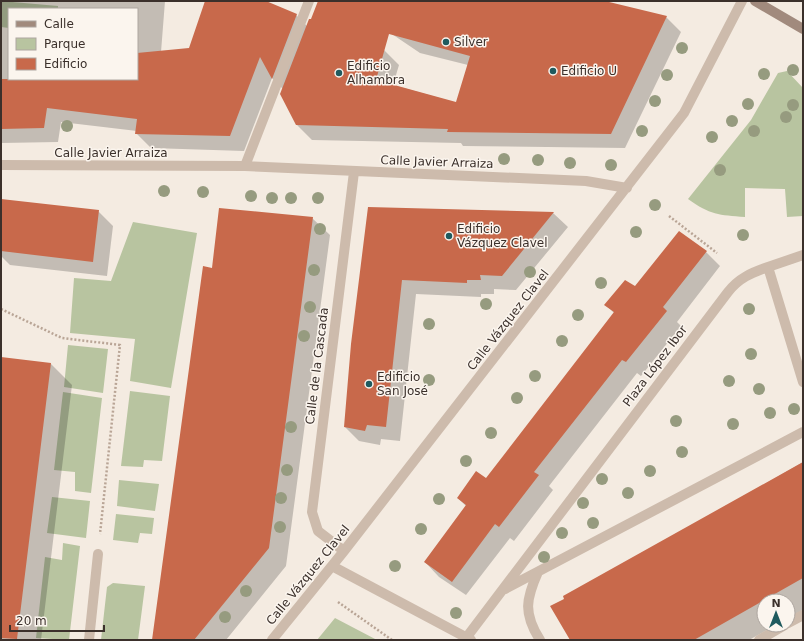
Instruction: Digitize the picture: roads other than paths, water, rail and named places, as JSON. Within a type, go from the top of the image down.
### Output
[{"type":"main road","points":[[755,1],[803,29]]},
{"type":"street","points":[[245,166],[309,1]]},
{"type":"street","name":"Calle Vázquez Clavel","points":[[272,640],[344,551],[684,113],[742,1]]},
{"type":"street","name":"Calle Javier Arraiza","points":[[1,166],[245,166],[354,172],[586,181],[627,188]]},
{"type":"street","name":"Calle de la Cascada","points":[[344,551],[318,531],[312,512],[354,172]]},
{"type":"street","name":"Plaza López Ibor","points":[[468,639],[501,591],[737,281],[749,273],[803,255]]},
{"type":"street","points":[[768,267],[803,382]]},
{"type":"street","name":"Plaza López Ibor","points":[[501,591],[803,432]]},
{"type":"street","points":[[89,640],[98,554]]},
{"type":"street","points":[[332,566],[468,639]]},
{"type":"street","points":[[538,572],[530,589],[527,611],[540,640]]},
{"type":"street","points":[[759,640],[771,633]]},
{"type":"place","name":"Silver","points":[[446,42]]},
{"type":"place","name":"Edificio U","points":[[553,71]]},
{"type":"place","name":"Edificio Alhambra","points":[[339,73]]},
{"type":"place","name":"Edificio Vázquez Clavel","points":[[449,236]]},
{"type":"place","name":"Edificio San José","points":[[369,384]]}]
